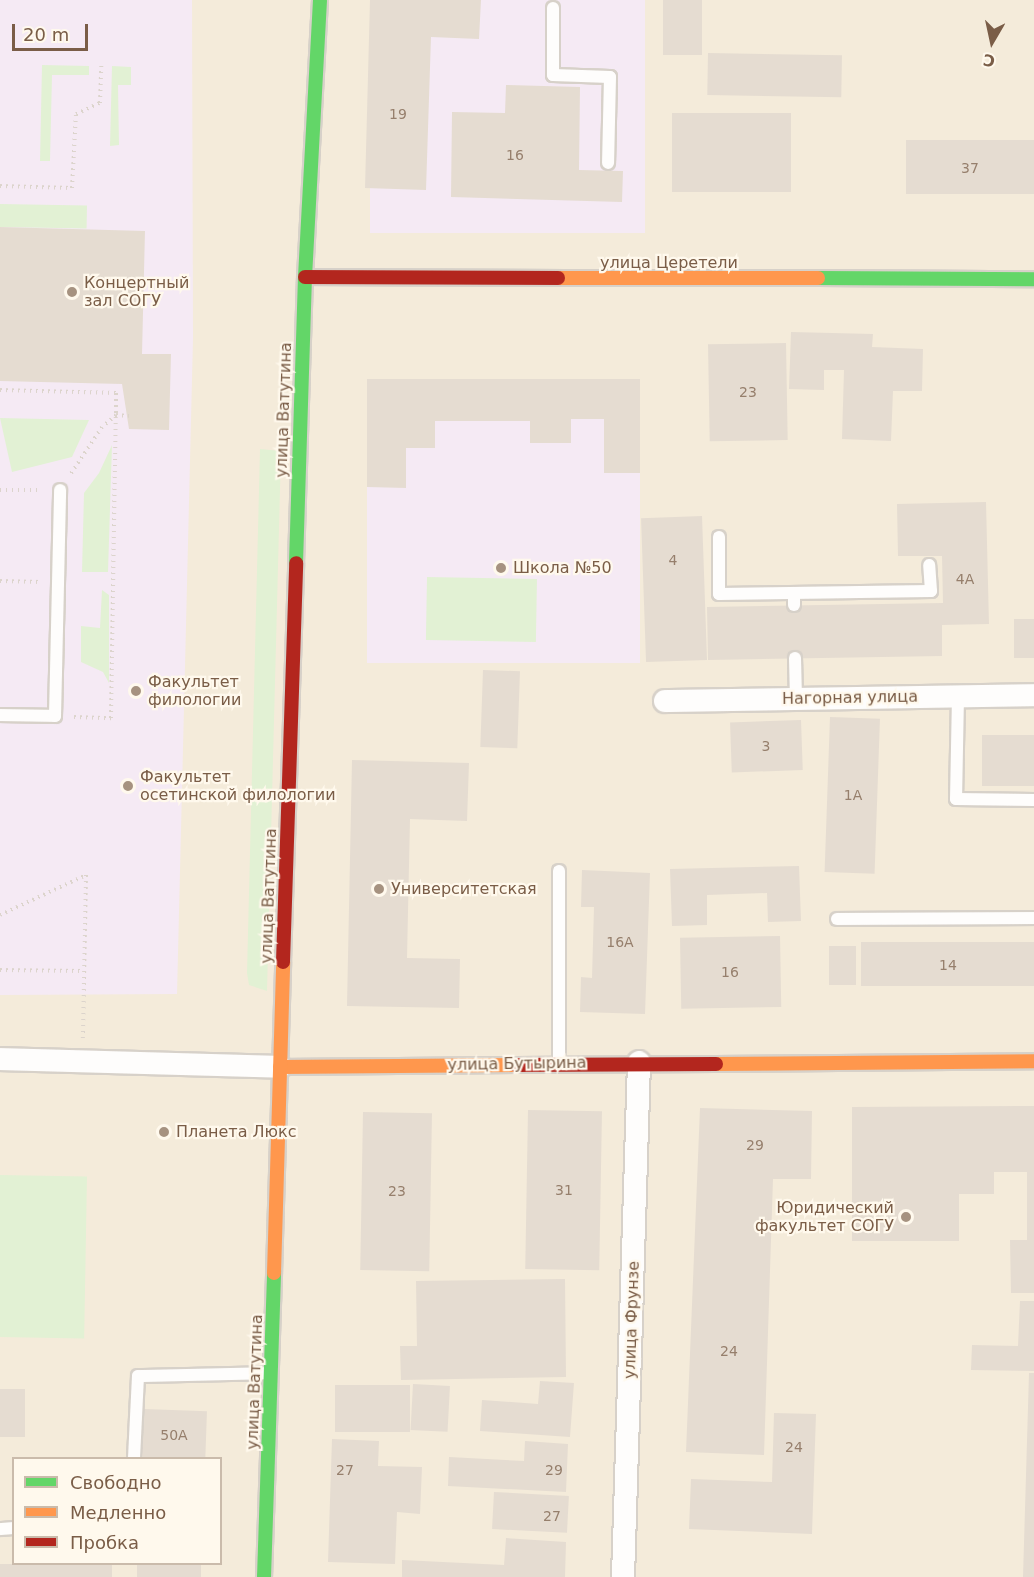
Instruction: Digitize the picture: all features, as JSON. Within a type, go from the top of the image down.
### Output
[{"type":"main road","name":"улица Ватутина","points":[[264,1577],[273,1372],[280,1067],[305,277],[321,0]]},
{"type":"main road","name":"улица Церетели","points":[[305,277],[1034,279]]},
{"type":"main road","name":"улица Бутырина","points":[[280,1067],[559,1062],[1034,1061]]},
{"type":"street","name":"Нагорная улица","points":[[665,701],[1034,695]]},
{"type":"street","name":"улица Бутырина","points":[[0,1059],[83,1059],[280,1067]]},
{"type":"street","name":"улица Фрунзе","points":[[623,1577],[639,1062]]},
{"type":"lane","points":[[553,8],[553,75],[610,77],[608,163]]},
{"type":"lane","points":[[0,715],[55,716],[60,490]]},
{"type":"lane","points":[[719,537],[719,594],[794,599],[931,591],[929,565]]},
{"type":"lane","points":[[795,658],[796,699]]},
{"type":"lane","points":[[957,696],[956,800],[1034,800]]},
{"type":"lane","points":[[559,871],[559,1062]]},
{"type":"lane","points":[[837,919],[1034,918]]},
{"type":"lane","points":[[134,1457],[138,1376],[273,1372]]},
{"type":"path","points":[[0,186],[72,188],[76,114],[100,103],[101,66]]},
{"type":"path","points":[[0,390],[116,393],[111,718],[55,716]]},
{"type":"path","points":[[0,490],[60,490],[102,427],[116,415],[129,416]]},
{"type":"path","points":[[0,581],[58,582]]},
{"type":"path","points":[[0,915],[86,875],[83,1059]]},
{"type":"path","points":[[0,970],[83,972]]},
{"type":"shaded area","points":[[0,0],[1034,0],[1034,1577],[0,1577]]},
{"type":"shaded area","points":[[0,0],[192,0],[193,338],[177,994],[0,995]]},
{"type":"shaded area","points":[[370,0],[645,0],[645,233],[370,233]]},
{"type":"shaded area","name":"Школа №50","points":[[367,379],[640,379],[640,663],[367,663]]},
{"type":"green space","points":[[42,65],[89,66],[89,75],[52,75],[50,161],[40,161]]},
{"type":"green space","points":[[112,66],[131,67],[131,85],[118,85],[119,145],[110,146]]},
{"type":"green space","points":[[0,204],[87,206],[87,229],[0,227]]},
{"type":"green space","points":[[0,418],[89,420],[72,457],[12,472]]},
{"type":"green space","points":[[112,445],[108,572],[82,572],[84,493],[99,473]]},
{"type":"green space","points":[[260,449],[281,451],[267,991],[249,985],[247,973]]},
{"type":"green space","points":[[427,577],[537,579],[536,642],[426,640]]},
{"type":"green space","points":[[102,590],[109,595],[109,683],[103,672],[81,662],[81,626],[100,628]]},
{"type":"green space","points":[[0,1175],[87,1177],[84,1338],[0,1337]]},
{"type":"building","points":[[370,0],[481,0],[479,39],[431,37],[426,190],[365,188]]},
{"type":"building","points":[[663,0],[702,0],[702,55],[663,55]]},
{"type":"building","points":[[708,53],[842,55],[841,97],[707,95]]},
{"type":"building","points":[[506,85],[580,87],[579,170],[623,171],[622,202],[451,197],[452,112],[505,113]]},
{"type":"building","points":[[672,113],[791,113],[791,192],[672,192]]},
{"type":"building","points":[[906,140],[1034,140],[1034,194],[906,194]]},
{"type":"building","name":"Концертный зал СОГУ","points":[[0,227],[145,231],[142,354],[171,354],[169,430],[129,429],[122,384],[0,381]]},
{"type":"building","points":[[791,332],[873,334],[872,347],[923,349],[922,391],[893,391],[891,441],[842,439],[844,370],[824,370],[824,390],[789,389]]},
{"type":"building","points":[[786,343],[788,440],[710,441],[708,344]]},
{"type":"building","points":[[367,379],[640,379],[640,473],[604,473],[604,419],[571,419],[571,443],[530,443],[530,421],[435,421],[435,448],[406,448],[406,488],[367,487]]},
{"type":"building","points":[[986,502],[989,624],[942,625],[942,656],[708,660],[707,607],[943,603],[942,556],[898,556],[897,504]]},
{"type":"building","points":[[702,516],[707,660],[646,662],[641,518]]},
{"type":"building","points":[[1014,619],[1034,619],[1034,658],[1014,658]]},
{"type":"building","points":[[483,670],[520,671],[517,748],[480,747]]},
{"type":"building","points":[[830,717],[880,719],[875,874],[825,872]]},
{"type":"building","points":[[801,720],[803,770],[732,772],[730,722]]},
{"type":"building","points":[[982,735],[1034,735],[1034,786],[982,786]]},
{"type":"building","name":"Университетская","points":[[352,760],[469,763],[467,821],[410,819],[407,958],[460,959],[459,1008],[347,1006]]},
{"type":"building","points":[[799,866],[801,921],[768,922],[767,893],[707,895],[707,925],[672,926],[670,869]]},
{"type":"building","points":[[582,870],[650,873],[645,1014],[580,1012],[581,977],[592,978],[594,907],[581,907]]},
{"type":"building","points":[[780,936],[781,1007],[681,1009],[680,938]]},
{"type":"building","points":[[861,942],[1034,942],[1034,986],[861,986]]},
{"type":"building","points":[[829,946],[856,946],[856,985],[829,985]]},
{"type":"building","name":"Юридический факультет СОГУ","points":[[1034,1106],[1034,1293],[1011,1293],[1010,1240],[1027,1240],[1027,1172],[994,1172],[994,1194],[959,1194],[959,1241],[852,1241],[852,1107]]},
{"type":"building","points":[[700,1108],[812,1111],[811,1179],[773,1179],[764,1455],[686,1452]]},
{"type":"building","points":[[528,1110],[602,1111],[599,1270],[525,1269]]},
{"type":"building","points":[[363,1112],[432,1113],[429,1271],[360,1270]]},
{"type":"building","points":[[565,1279],[566,1377],[401,1380],[400,1346],[417,1346],[416,1281]]},
{"type":"building","points":[[1020,1301],[1034,1301],[1034,1371],[971,1370],[972,1345],[1018,1346]]},
{"type":"building","points":[[1029,1373],[1034,1373],[1034,1577],[1023,1577]]},
{"type":"building","points":[[540,1381],[574,1383],[570,1437],[480,1431],[482,1400],[538,1404]]},
{"type":"building","points":[[413,1384],[450,1386],[448,1432],[411,1430]]},
{"type":"building","points":[[335,1385],[410,1385],[410,1432],[335,1432]]},
{"type":"building","points":[[0,1389],[25,1389],[25,1437],[0,1437]]},
{"type":"building","points":[[144,1409],[207,1411],[205,1457],[142,1457]]},
{"type":"building","points":[[774,1413],[816,1414],[812,1534],[689,1529],[691,1479],[772,1482]]},
{"type":"building","points":[[332,1439],[379,1441],[378,1466],[422,1467],[420,1514],[397,1512],[395,1564],[328,1562]]},
{"type":"building","points":[[525,1441],[568,1444],[566,1492],[448,1486],[449,1457],[524,1461]]},
{"type":"building","points":[[494,1492],[569,1496],[567,1533],[492,1529]]},
{"type":"building","points":[[506,1538],[566,1542],[565,1577],[402,1577],[402,1560],[504,1565]]},
{"type":"building","points":[[0,1564],[112,1565],[112,1577],[0,1577]]},
{"type":"building","points":[[137,1565],[201,1565],[201,1577],[137,1577]]},
{"type":"traffic: fast","points":[[296,563],[305,277],[320,0]]},
{"type":"traffic: fast","points":[[818,278],[1034,279]]},
{"type":"traffic: fast","points":[[264,1577],[274,1273]]},
{"type":"traffic: slow","points":[[558,278],[818,278]]},
{"type":"traffic: slow","points":[[274,1273],[283,962]]},
{"type":"traffic: slow","points":[[716,1064],[1034,1061]]},
{"type":"traffic: slow","points":[[280,1067],[516,1065]]},
{"type":"traffic: jam","points":[[305,277],[558,278]]},
{"type":"traffic: jam","points":[[283,962],[296,563]]},
{"type":"traffic: jam","points":[[516,1065],[716,1064]]},
{"type":"place","name":"Концертный зал СОГУ","points":[[72,292]]},
{"type":"place","name":"Школа №50","points":[[501,568]]},
{"type":"place","name":"Факультет филологии","points":[[136,691]]},
{"type":"place","name":"Факультет осетинской филологии","points":[[128,786]]},
{"type":"place","name":"Университетская","points":[[379,889]]},
{"type":"place","name":"Планета Люкс","points":[[164,1132]]},
{"type":"place","name":"Юридический факультет СОГУ","points":[[906,1217]]}]
